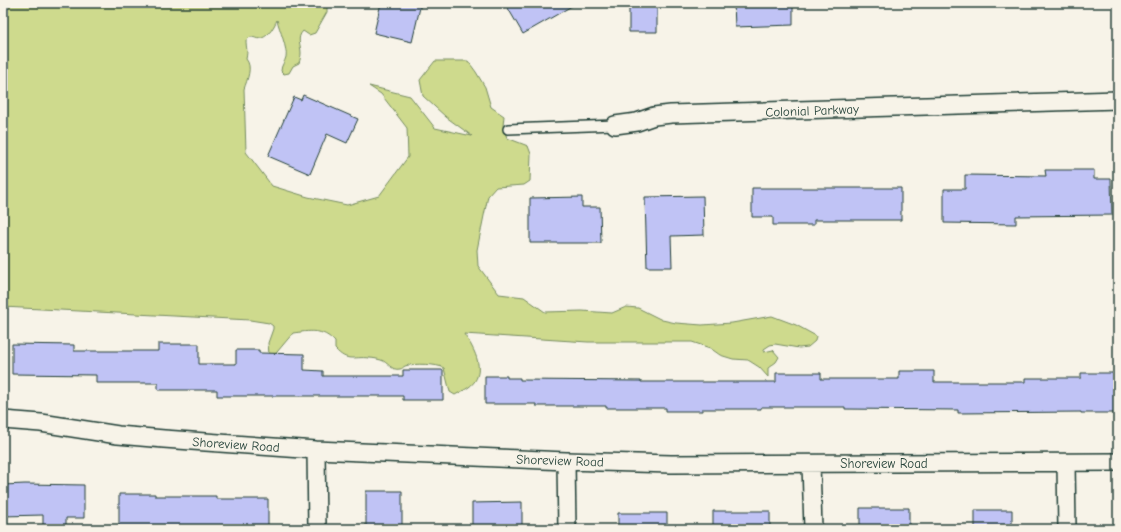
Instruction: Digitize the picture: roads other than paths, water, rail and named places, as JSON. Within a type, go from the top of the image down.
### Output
[{"type":"street","name":"Colonial Parkway","points":[[615,125],[637,122],[654,116],[671,114],[1118,100]]},
{"type":"street","name":"Shoreview Road","points":[[3,420],[41,423],[118,435],[149,438],[316,450],[566,461],[671,464],[1118,462]]},
{"type":"street","points":[[316,450],[317,529]]},
{"type":"street","points":[[566,461],[567,529]]},
{"type":"street","points":[[1066,463],[1067,529]]},
{"type":"street","points":[[811,464],[813,529]]},
{"type":"lane","name":"Colonial Parkway","points":[[508,129],[615,125]]}]
